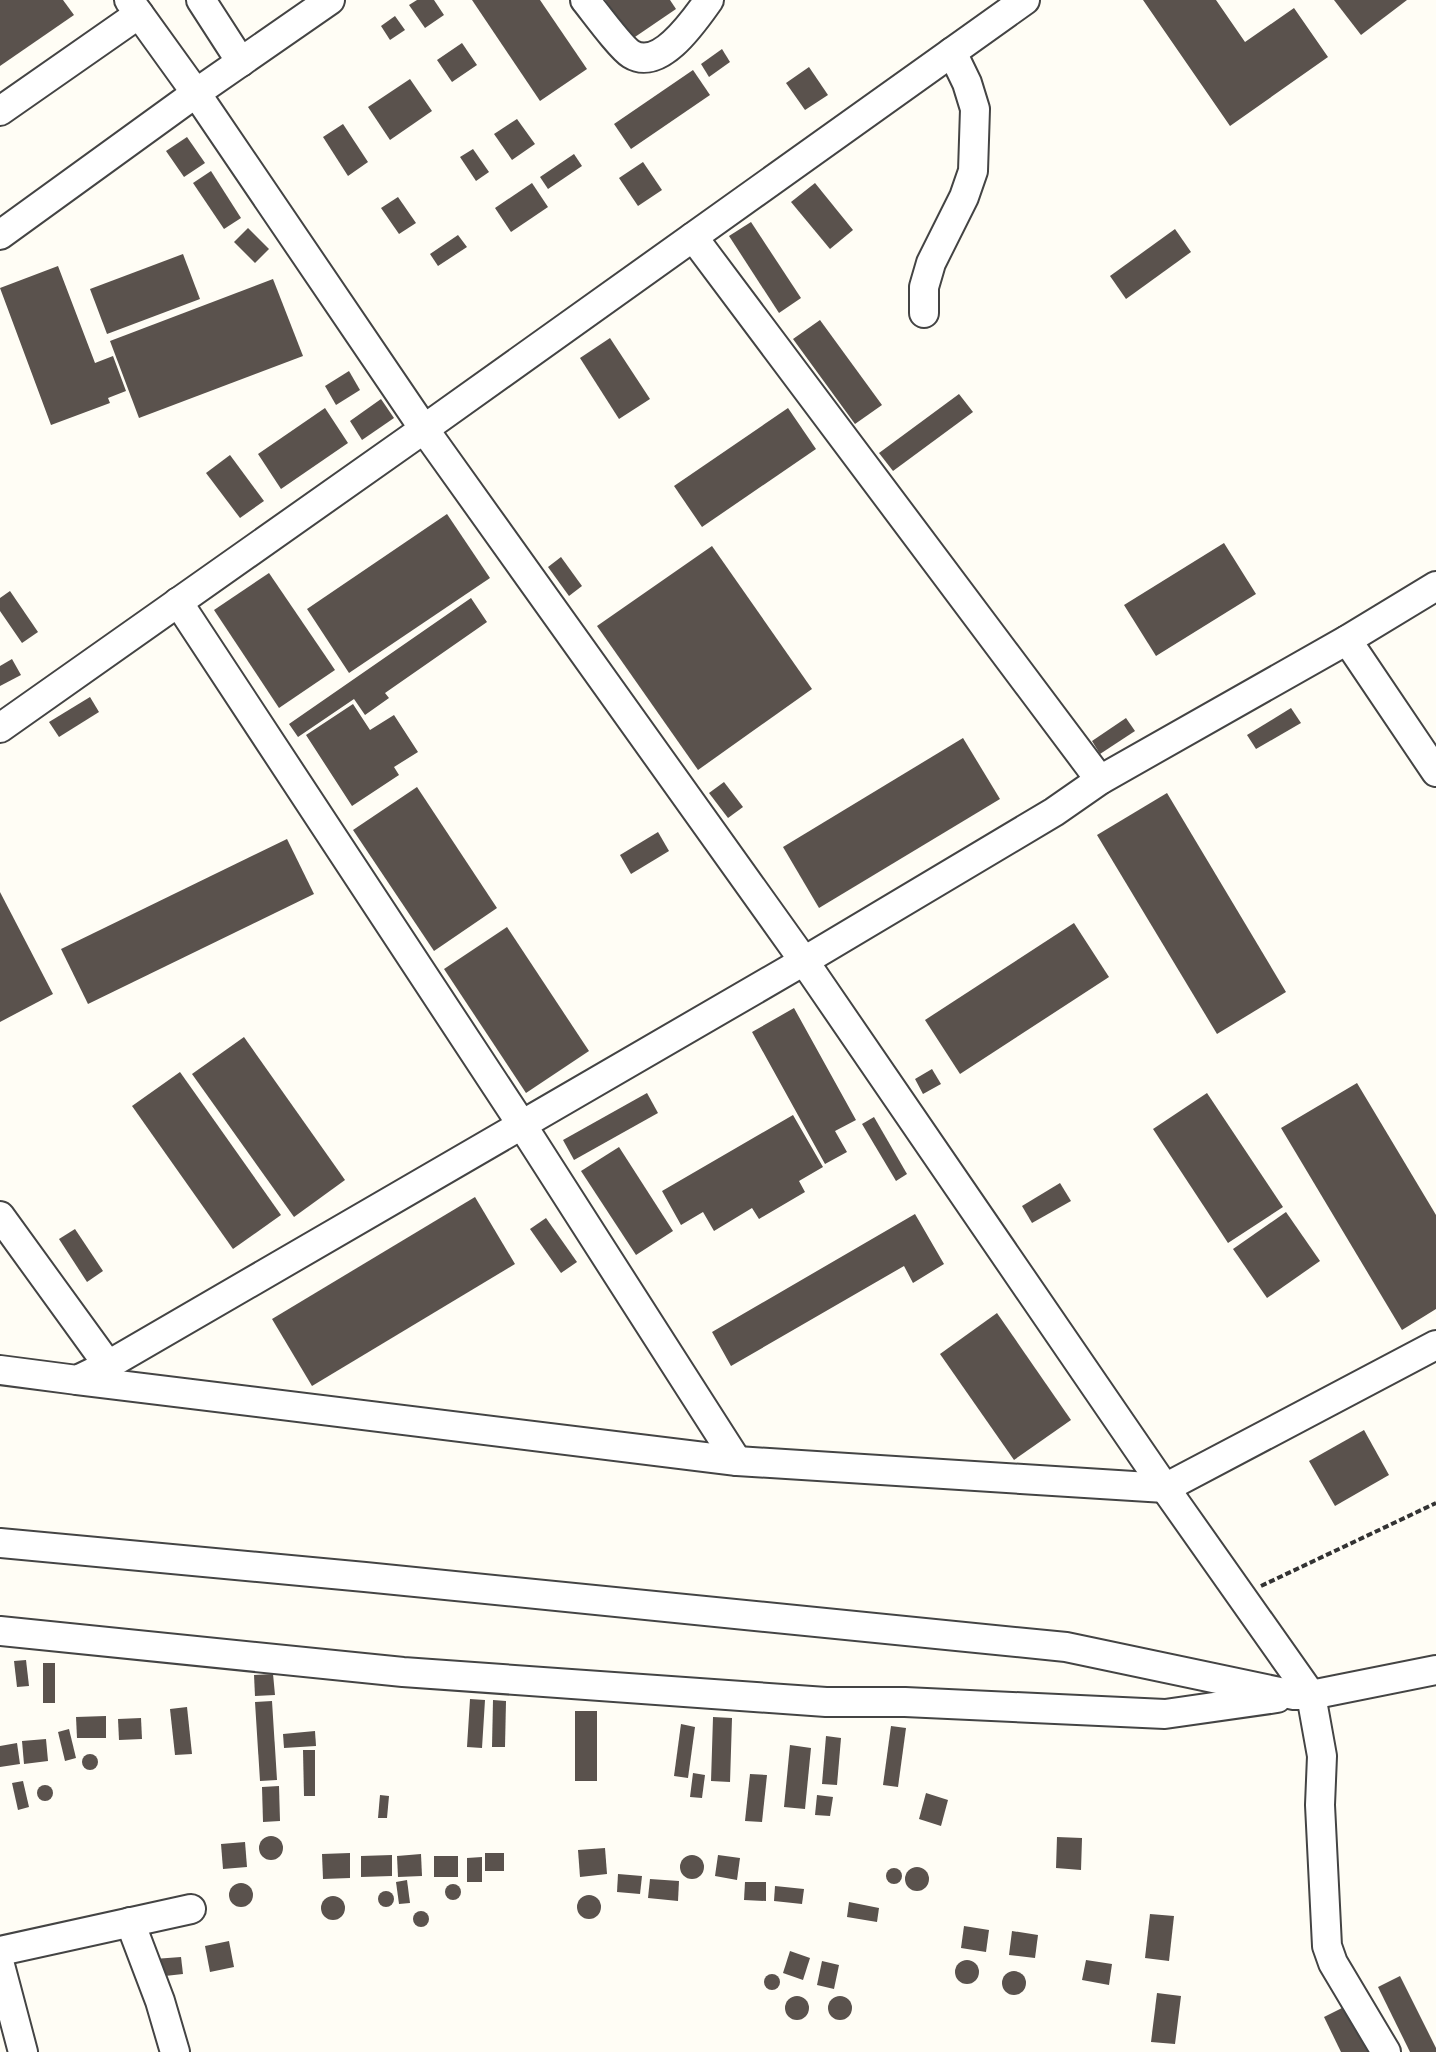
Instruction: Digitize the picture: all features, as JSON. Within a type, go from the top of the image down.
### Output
[{"type":"street","points":[[201,0],[241,62]]},
{"type":"street","points":[[0,235],[196,93],[330,0]]},
{"type":"street","points":[[585,0],[630,54],[645,59],[658,56],[685,32],[709,0]]},
{"type":"street","points":[[0,728],[1025,0]]},
{"type":"street","points":[[0,111],[134,7],[196,93],[424,429],[804,961],[1165,1488],[1241,1595],[1302,1695],[1322,1756],[1320,1805],[1327,1946],[1334,1963],[1386,2052]]},
{"type":"street","points":[[924,314],[924,287],[931,263],[964,197],[973,171],[975,109],[967,83],[952,52]]},
{"type":"street","points":[[693,237],[1100,780]]},
{"type":"street","points":[[77,1380],[108,1365],[804,961],[1054,812],[1100,780],[1347,640],[1436,586]]},
{"type":"street","points":[[178,602],[522,1125],[736,1461]]},
{"type":"street","points":[[1347,640],[1436,772]]},
{"type":"street","points":[[0,1216],[108,1365]]},
{"type":"street","points":[[0,1370],[736,1461],[1165,1488],[1436,1345]]},
{"type":"street","points":[[0,1543],[1066,1647],[1302,1695]]},
{"type":"street","points":[[0,1631],[403,1672],[826,1702],[905,1702],[1165,1714],[1259,1702],[1436,1670]]},
{"type":"street","points":[[0,1951],[191,1909]]},
{"type":"street","points":[[130,1922],[160,2001],[175,2052]]},
{"type":"street","points":[[0,1965],[23,2052]]},
{"type":"path","points":[[1241,1595],[1436,1503]]},
{"type":"building","points":[[0,0],[63,0],[74,15],[0,66]]},
{"type":"building","points":[[417,0],[434,0],[444,15],[425,28],[409,5]]},
{"type":"building","points":[[472,0],[540,0],[587,69],[540,101]]},
{"type":"building","points":[[605,0],[670,0],[676,9],[632,39]]},
{"type":"building","points":[[1143,0],[1216,0],[1245,42],[1294,8],[1328,57],[1230,126]]},
{"type":"building","points":[[1334,0],[1407,0],[1361,35]]},
{"type":"building","points":[[395,16],[405,30],[390,40],[381,26]]},
{"type":"building","points":[[462,43],[477,65],[452,82],[437,60]]},
{"type":"building","points":[[722,49],[730,62],[709,77],[701,64]]},
{"type":"building","points":[[809,67],[828,95],[805,110],[786,83]]},
{"type":"building","points":[[693,70],[710,95],[631,149],[614,124]]},
{"type":"building","points":[[410,79],[432,111],[390,140],[368,107]]},
{"type":"building","points":[[517,119],[535,144],[512,160],[494,134]]},
{"type":"building","points":[[343,124],[368,162],[348,176],[323,137]]},
{"type":"building","points":[[187,137],[205,163],[184,177],[166,151]]},
{"type":"building","points":[[473,149],[489,172],[476,181],[460,157]]},
{"type":"building","points":[[574,154],[582,166],[548,189],[540,177]]},
{"type":"building","points":[[643,162],[662,190],[638,206],[619,178]]},
{"type":"building","points":[[211,171],[241,218],[224,229],[193,183]]},
{"type":"building","points":[[532,183],[548,207],[511,232],[495,208]]},
{"type":"building","points":[[815,183],[853,230],[830,249],[791,202]]},
{"type":"building","points":[[398,197],[416,223],[399,234],[381,208]]},
{"type":"building","points":[[751,222],[801,298],[779,313],[729,236]]},
{"type":"building","points":[[248,228],[269,249],[255,263],[234,242]]},
{"type":"building","points":[[1175,229],[1191,252],[1126,299],[1110,276]]},
{"type":"building","points":[[458,235],[467,247],[438,266],[430,254]]},
{"type":"building","points":[[183,254],[200,299],[107,334],[90,289]]},
{"type":"building","points":[[58,266],[95,363],[113,356],[126,391],[108,398],[110,403],[51,425],[0,288]]},
{"type":"building","points":[[273,279],[303,356],[139,418],[110,341]]},
{"type":"building","points":[[820,320],[882,405],[855,424],[793,339]]},
{"type":"building","points":[[610,338],[650,399],[619,419],[580,358]]},
{"type":"building","points":[[349,371],[360,390],[336,405],[325,386]]},
{"type":"building","points":[[959,394],[973,412],[893,471],[879,453]]},
{"type":"building","points":[[381,399],[394,418],[362,440],[350,421]]},
{"type":"building","points":[[325,408],[348,443],[281,489],[258,454]]},
{"type":"building","points":[[788,408],[816,449],[702,527],[674,486]]},
{"type":"building","points":[[230,455],[264,501],[240,518],[206,473]]},
{"type":"building","points":[[447,514],[490,578],[349,673],[307,609]]},
{"type":"building","points":[[1224,543],[1256,594],[1156,656],[1124,605]]},
{"type":"building","points":[[712,546],[812,689],[698,770],[597,626]]},
{"type":"building","points":[[561,557],[582,586],[569,596],[548,567]]},
{"type":"building","points":[[269,573],[335,670],[279,708],[214,610]]},
{"type":"building","points":[[10,591],[38,632],[22,643],[0,611],[0,598]]},
{"type":"building","points":[[471,598],[487,622],[385,693],[389,698],[365,715],[354,699],[298,737],[289,724]]},
{"type":"building","points":[[12,659],[21,675],[0,686],[0,666]]},
{"type":"building","points":[[90,697],[99,712],[59,737],[49,722]]},
{"type":"building","points":[[353,704],[370,730],[394,715],[418,752],[394,767],[399,775],[352,806],[306,735]]},
{"type":"building","points":[[1291,708],[1301,723],[1256,749],[1247,735]]},
{"type":"building","points":[[1126,718],[1135,731],[1100,754],[1092,741]]},
{"type":"building","points":[[963,738],[1000,799],[819,908],[783,847]]},
{"type":"building","points":[[724,782],[743,807],[728,818],[709,793]]},
{"type":"building","points":[[417,787],[497,908],[434,951],[353,830]]},
{"type":"building","points":[[1167,793],[1286,992],[1217,1034],[1097,835]]},
{"type":"building","points":[[658,832],[669,851],[631,874],[620,855]]},
{"type":"building","points":[[287,839],[314,894],[88,1004],[61,949]]},
{"type":"building","points":[[0,892],[53,994],[0,1022]]},
{"type":"building","points":[[1074,923],[1109,977],[960,1074],[925,1020]]},
{"type":"building","points":[[507,927],[589,1051],[526,1093],[444,969]]},
{"type":"building","points":[[794,1008],[856,1120],[835,1131],[847,1152],[825,1164],[752,1032]]},
{"type":"building","points":[[244,1037],[345,1180],[294,1217],[192,1074]]},
{"type":"building","points":[[932,1069],[941,1084],[923,1094],[915,1079]]},
{"type":"building","points":[[180,1072],[281,1215],[233,1249],[132,1106]]},
{"type":"building","points":[[1357,1083],[1436,1215],[1436,1309],[1402,1330],[1281,1128]]},
{"type":"building","points":[[647,1093],[658,1113],[574,1160],[563,1140]]},
{"type":"building","points":[[1207,1093],[1283,1207],[1228,1243],[1153,1129]]},
{"type":"building","points":[[793,1115],[823,1167],[799,1181],[805,1192],[759,1219],[752,1208],[714,1231],[703,1212],[681,1225],[662,1191]]},
{"type":"building","points":[[874,1117],[907,1174],[896,1181],[862,1124]]},
{"type":"building","points":[[619,1147],[673,1231],[636,1255],[581,1171]]},
{"type":"building","points":[[1060,1183],[1071,1201],[1032,1223],[1022,1206]]},
{"type":"building","points":[[475,1197],[515,1264],[312,1386],[272,1319]]},
{"type":"building","points":[[1286,1212],[1320,1261],[1267,1298],[1233,1249]]},
{"type":"building","points":[[915,1214],[944,1264],[913,1283],[904,1266],[731,1366],[712,1332]]},
{"type":"building","points":[[546,1218],[577,1262],[561,1273],[530,1229]]},
{"type":"building","points":[[75,1229],[103,1271],[87,1282],[59,1239]]},
{"type":"building","points":[[997,1313],[1071,1420],[1014,1460],[940,1354]]},
{"type":"building","points":[[1364,1430],[1389,1475],[1335,1506],[1309,1461]]},
{"type":"building","points":[[26,1660],[29,1686],[17,1687],[14,1661]]},
{"type":"building","points":[[43,1663],[55,1663],[55,1703],[43,1703]]},
{"type":"building","points":[[273,1674],[275,1695],[255,1696],[254,1675]]},
{"type":"building","points":[[470,1699],[485,1700],[482,1748],[467,1747]]},
{"type":"building","points":[[493,1700],[506,1701],[505,1747],[492,1747]]},
{"type":"building","points":[[272,1701],[277,1780],[260,1781],[255,1702]]},
{"type":"building","points":[[187,1707],[192,1754],[175,1755],[170,1709]]},
{"type":"building","points":[[575,1711],[597,1711],[597,1781],[575,1781]]},
{"type":"building","points":[[106,1716],[106,1738],[77,1738],[76,1717]]},
{"type":"building","points":[[713,1717],[732,1718],[730,1782],[711,1781]]},
{"type":"building","points":[[141,1718],[142,1739],[119,1740],[118,1719]]},
{"type":"building","points":[[681,1724],[695,1727],[688,1778],[674,1776]]},
{"type":"building","points":[[891,1726],[906,1728],[898,1787],[883,1785]]},
{"type":"building","points":[[69,1729],[76,1758],[65,1761],[58,1732]]},
{"type":"building","points":[[315,1731],[316,1746],[284,1748],[283,1734]]},
{"type":"building","points":[[826,1736],[841,1738],[837,1785],[822,1784]]},
{"type":"building","points":[[46,1739],[48,1761],[24,1764],[22,1741]]},
{"type":"building","points":[[17,1743],[20,1764],[0,1767],[0,1746]]},
{"type":"building","points":[[790,1745],[811,1748],[805,1809],[784,1807]]},
{"type":"building","points":[[303,1750],[315,1750],[315,1796],[304,1796]]},
{"type":"building","points":[[90,1754],[96,1756],[98,1762],[96,1768],[90,1770],[84,1768],[82,1762],[84,1756]]},
{"type":"building","points":[[693,1773],[705,1775],[702,1798],[690,1797]]},
{"type":"building","points":[[750,1774],[767,1775],[762,1822],[745,1821]]},
{"type":"building","points":[[23,1781],[29,1807],[18,1810],[12,1783]]},
{"type":"building","points":[[45,1785],[51,1787],[53,1793],[51,1799],[45,1801],[39,1799],[37,1793],[39,1787]]},
{"type":"building","points":[[279,1786],[280,1821],[263,1822],[262,1787]]},
{"type":"building","points":[[926,1793],[948,1800],[941,1826],[919,1819]]},
{"type":"building","points":[[380,1795],[389,1796],[387,1818],[378,1818]]},
{"type":"building","points":[[817,1795],[833,1797],[830,1816],[815,1815]]},
{"type":"building","points":[[271,1836],[276,1837],[282,1843],[282,1853],[276,1859],[271,1860],[266,1859],[260,1853],[259,1848],[260,1843],[266,1837]]},
{"type":"building","points":[[1057,1837],[1082,1838],[1081,1870],[1056,1868]]},
{"type":"building","points":[[245,1842],[247,1867],[223,1869],[221,1844]]},
{"type":"building","points":[[605,1848],[607,1874],[580,1877],[578,1850]]},
{"type":"building","points":[[350,1853],[350,1878],[323,1879],[322,1854]]},
{"type":"building","points":[[485,1853],[504,1853],[504,1871],[485,1871]]},
{"type":"building","points":[[421,1854],[422,1876],[398,1877],[397,1856]]},
{"type":"building","points":[[392,1855],[392,1876],[361,1877],[361,1856]]},
{"type":"building","points":[[692,1855],[697,1856],[703,1862],[703,1872],[697,1878],[692,1879],[687,1878],[681,1872],[680,1867],[681,1862],[687,1856]]},
{"type":"building","points":[[718,1855],[740,1858],[737,1880],[715,1876]]},
{"type":"building","points":[[434,1856],[458,1856],[458,1877],[434,1877]]},
{"type":"building","points":[[482,1857],[482,1882],[467,1882],[467,1858]]},
{"type":"building","points":[[917,1867],[922,1868],[928,1874],[928,1884],[922,1890],[917,1891],[912,1890],[906,1884],[905,1879],[906,1874],[912,1868]]},
{"type":"building","points":[[894,1868],[900,1870],[902,1876],[900,1882],[894,1884],[888,1882],[886,1876],[888,1870]]},
{"type":"building","points":[[618,1874],[642,1876],[640,1894],[617,1892]]},
{"type":"building","points":[[650,1879],[679,1881],[678,1901],[648,1898]]},
{"type":"building","points":[[407,1880],[410,1903],[399,1904],[396,1882]]},
{"type":"building","points":[[745,1882],[766,1882],[766,1901],[744,1900]]},
{"type":"building","points":[[241,1883],[246,1884],[252,1890],[252,1900],[246,1906],[241,1907],[236,1906],[230,1900],[229,1895],[230,1890],[236,1884]]},
{"type":"building","points":[[453,1884],[459,1886],[461,1892],[459,1898],[453,1900],[447,1898],[445,1892],[447,1886]]},
{"type":"building","points":[[775,1886],[804,1889],[802,1904],[774,1901]]},
{"type":"building","points":[[386,1891],[392,1893],[394,1899],[392,1905],[386,1907],[380,1905],[378,1899],[380,1893]]},
{"type":"building","points":[[589,1895],[598,1898],[601,1907],[598,1916],[589,1919],[580,1916],[577,1907],[580,1898]]},
{"type":"building","points":[[333,1896],[338,1897],[344,1903],[344,1913],[338,1919],[333,1920],[328,1919],[322,1913],[321,1908],[322,1903],[328,1897]]},
{"type":"building","points":[[849,1902],[879,1908],[877,1922],[847,1917]]},
{"type":"building","points":[[421,1911],[427,1913],[429,1919],[427,1925],[421,1927],[415,1925],[413,1919],[415,1913]]},
{"type":"building","points":[[1150,1914],[1174,1916],[1169,1961],[1145,1958]]},
{"type":"building","points":[[964,1926],[989,1930],[986,1952],[961,1948]]},
{"type":"building","points":[[1012,1931],[1038,1935],[1035,1958],[1009,1955]]},
{"type":"building","points":[[229,1941],[234,1967],[210,1972],[205,1946]]},
{"type":"building","points":[[790,1951],[810,1958],[803,1980],[783,1973]]},
{"type":"building","points":[[181,1957],[183,1974],[156,1977],[154,1959]]},
{"type":"building","points":[[967,1960],[972,1961],[978,1967],[978,1977],[972,1983],[967,1984],[962,1983],[956,1977],[955,1972],[956,1967],[962,1961]]},
{"type":"building","points":[[1086,1960],[1112,1964],[1109,1985],[1082,1980]]},
{"type":"building","points":[[822,1961],[839,1965],[834,1989],[817,1985]]},
{"type":"building","points":[[1014,1971],[1019,1972],[1025,1978],[1025,1988],[1019,1994],[1014,1995],[1009,1994],[1003,1988],[1002,1983],[1003,1978],[1009,1972]]},
{"type":"building","points":[[772,1974],[778,1976],[780,1982],[778,1988],[772,1990],[766,1988],[764,1982],[766,1976]]},
{"type":"building","points":[[1400,1976],[1436,2052],[1410,2052],[1378,1987]]},
{"type":"building","points":[[1157,1993],[1181,1996],[1175,2044],[1151,2042]]},
{"type":"building","points":[[797,1996],[806,1999],[809,2008],[806,2017],[797,2020],[788,2017],[785,2008],[788,1999]]},
{"type":"building","points":[[840,1996],[845,1997],[851,2003],[851,2013],[845,2019],[840,2020],[835,2019],[829,2013],[828,2008],[829,2003],[835,1997]]},
{"type":"building","points":[[1346,2006],[1369,2052],[1341,2052],[1324,2017]]}]
